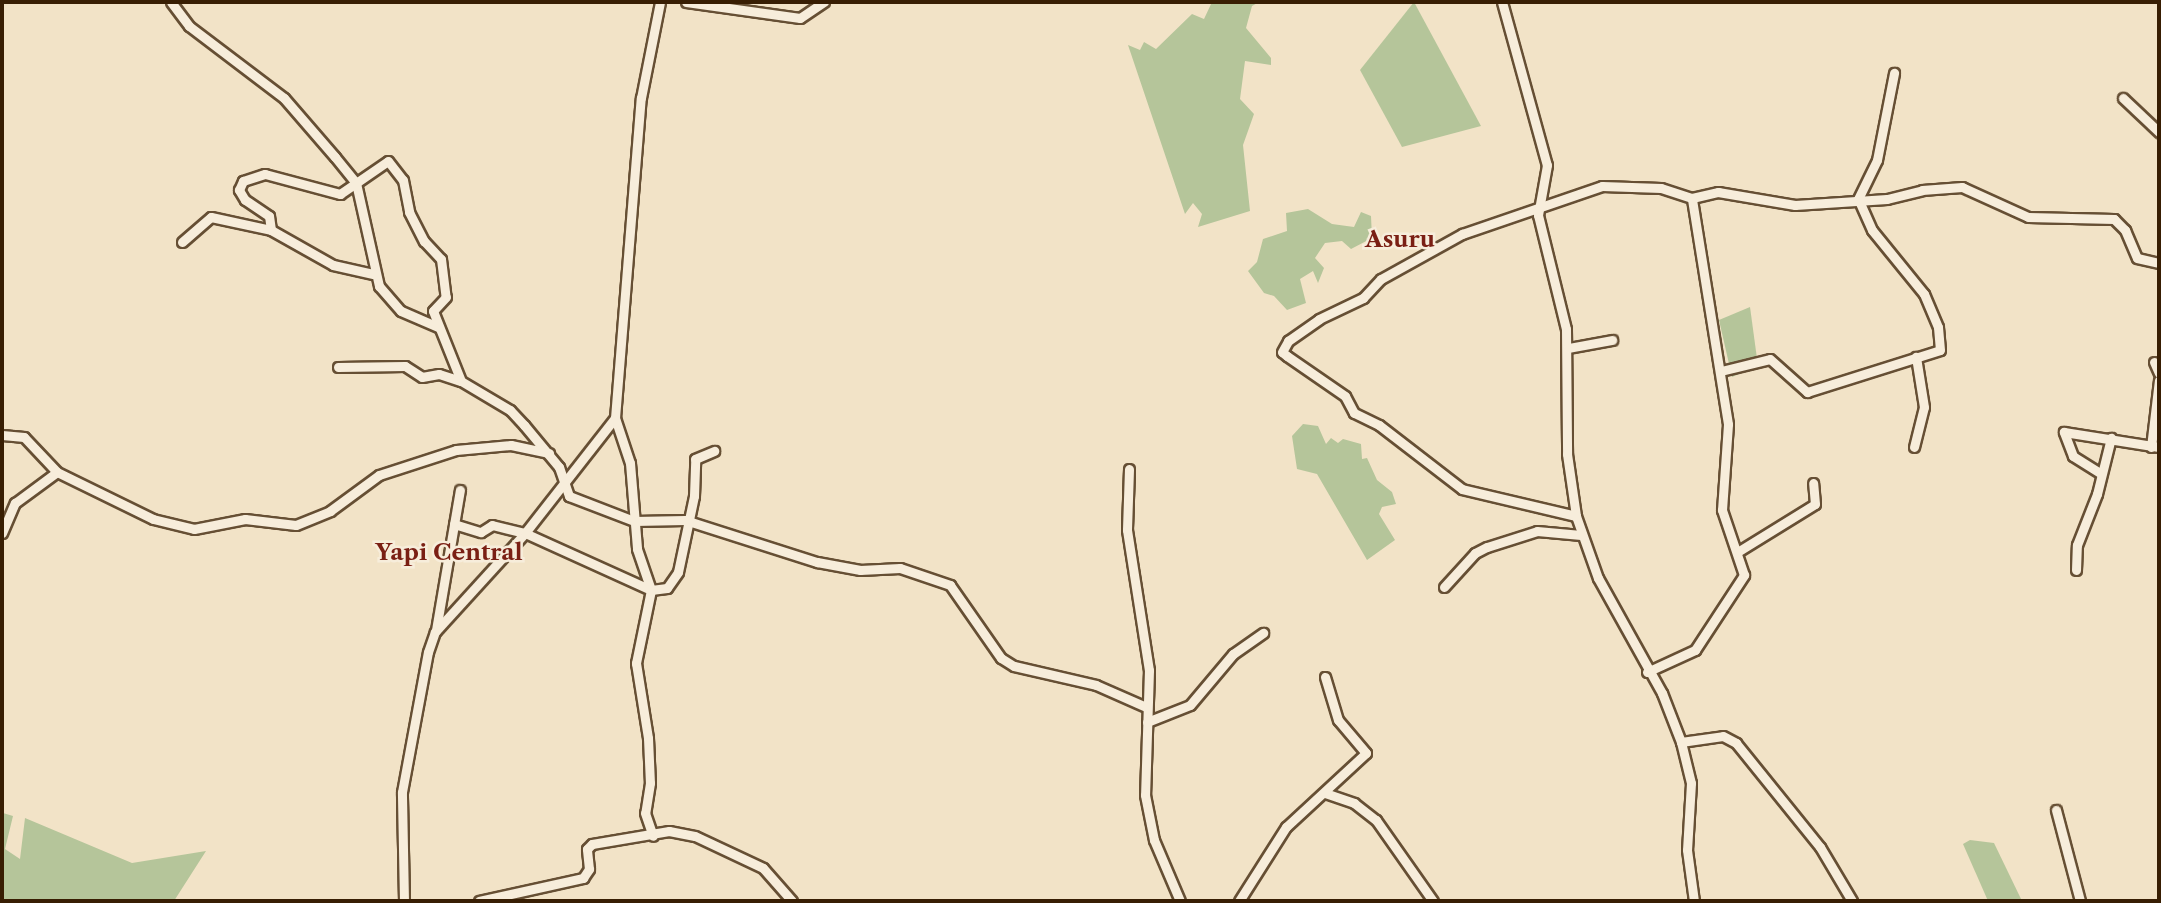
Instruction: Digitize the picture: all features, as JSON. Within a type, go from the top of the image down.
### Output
[{"type":"street","points":[[171,2],[189,26],[284,98],[356,183],[373,274],[401,311],[438,327]]},
{"type":"street","points":[[653,836],[645,813],[650,783],[648,738],[636,663],[651,590],[640,561],[630,463],[615,418],[640,98],[660,2]]},
{"type":"street","points":[[685,2],[802,18],[824,2]]},
{"type":"street","points":[[1502,2],[1547,165],[1539,204],[1568,348],[1567,454],[1576,516],[1581,535],[1647,672],[1662,693],[1681,742],[1691,783],[1687,850],[1694,901]]},
{"type":"street","points":[[1858,200],[1877,160],[1894,73]]},
{"type":"street","points":[[2123,98],[2159,132]]},
{"type":"street","points":[[271,230],[269,216],[245,200],[239,190],[243,181],[265,174],[298,179],[340,194],[384,160],[403,180],[409,212],[442,264],[446,297],[433,308],[438,327],[461,381]]},
{"type":"street","points":[[1576,516],[1462,489],[1379,425],[1354,413],[1345,396],[1282,352],[1295,333],[1363,298],[1381,279],[1482,224],[1602,186],[1661,188],[1692,198],[1709,192],[1795,205],[1962,187],[2028,217],[2114,219],[2125,230],[2137,258],[2159,263]]},
{"type":"street","points":[[1647,672],[1699,645],[1744,575],[1739,551],[1722,510],[1722,475],[1729,438],[1721,371],[1692,198]]},
{"type":"street","points":[[1721,371],[1770,359],[1807,392],[1940,350],[1934,315],[1917,282],[1872,230],[1858,200]]},
{"type":"street","points":[[182,242],[209,217],[271,230],[333,265],[373,274]]},
{"type":"street","points":[[1568,348],[1612,340]]},
{"type":"street","points":[[1914,447],[1924,407],[1916,357]]},
{"type":"street","points":[[2154,362],[2159,373]]},
{"type":"street","points":[[338,367],[405,366],[422,377],[439,374],[461,381],[510,410],[549,453],[573,499],[634,521],[687,521],[817,562],[860,570],[900,568],[950,585],[1001,658],[1014,666],[1096,685],[1146,707]]},
{"type":"street","points":[[2100,473],[2073,456],[2064,432],[2155,447],[2159,380]]},
{"type":"street","points":[[435,632],[525,533],[615,418]]},
{"type":"street","points":[[2,435],[24,437],[57,472],[153,519],[185,528],[245,519],[283,526],[330,511],[379,475],[422,459],[498,445],[549,453]]},
{"type":"street","points":[[2076,570],[2077,545],[2097,494],[2100,473],[2111,439]]},
{"type":"street","points":[[454,524],[481,532],[492,524],[525,533],[651,590],[667,588],[678,572],[695,459],[714,451]]},
{"type":"street","points":[[1129,469],[1127,530],[1146,637],[1148,820],[1181,901]]},
{"type":"street","points":[[2,533],[15,503],[57,472]]},
{"type":"street","points":[[1739,551],[1815,503],[1812,484]]},
{"type":"street","points":[[404,901],[402,792],[428,652],[435,632],[460,490]]},
{"type":"street","points":[[1444,587],[1481,550],[1531,531],[1581,535]]},
{"type":"street","points":[[1147,722],[1190,705],[1233,654],[1263,632]]},
{"type":"street","points":[[1239,901],[1249,892],[1278,838],[1366,751],[1338,720],[1325,677]]},
{"type":"street","points":[[1681,742],[1723,736],[1736,743],[1820,847],[1852,901]]},
{"type":"street","points":[[1325,793],[1354,803],[1376,820],[1433,901]]},
{"type":"street","points":[[2056,810],[2080,901]]},
{"type":"street","points":[[479,901],[583,878],[589,869],[587,849],[592,844],[653,836],[669,831],[695,836],[763,868],[792,901]]},
{"type":"green space","points":[[1212,2],[1259,2],[1252,6],[1246,28],[1271,58],[1271,65],[1245,61],[1240,99],[1254,114],[1243,145],[1250,211],[1198,227],[1202,214],[1193,203],[1185,214],[1128,45],[1140,50],[1144,42],[1156,49],[1192,14],[1204,19]]},
{"type":"green space","points":[[1414,2],[1481,126],[1402,147],[1360,70]]},
{"type":"green space","points":[[1308,209],[1332,224],[1354,227],[1361,212],[1371,216],[1372,238],[1351,249],[1342,241],[1325,243],[1315,258],[1324,268],[1318,283],[1313,271],[1300,279],[1306,303],[1287,310],[1274,296],[1264,293],[1248,271],[1257,262],[1263,239],[1287,231],[1286,213]]},
{"type":"green space","points":[[1750,307],[1758,366],[1732,377],[1719,320]]},
{"type":"green space","points":[[1303,424],[1318,426],[1326,444],[1331,438],[1338,443],[1343,439],[1361,444],[1362,459],[1367,458],[1377,480],[1392,492],[1396,504],[1382,507],[1379,514],[1395,540],[1367,560],[1317,474],[1297,469],[1292,436]]},
{"type":"green space","points":[[3,813],[13,816],[5,849],[20,859],[25,818],[132,863],[206,851],[174,901],[2,901]]},
{"type":"green space","points":[[1970,840],[1994,843],[2022,901],[1988,901],[1963,844]]},
{"type":"district","name":"Asuru","points":[[1400,239]]},
{"type":"district","name":"Yapi Central","points":[[449,552]]}]
